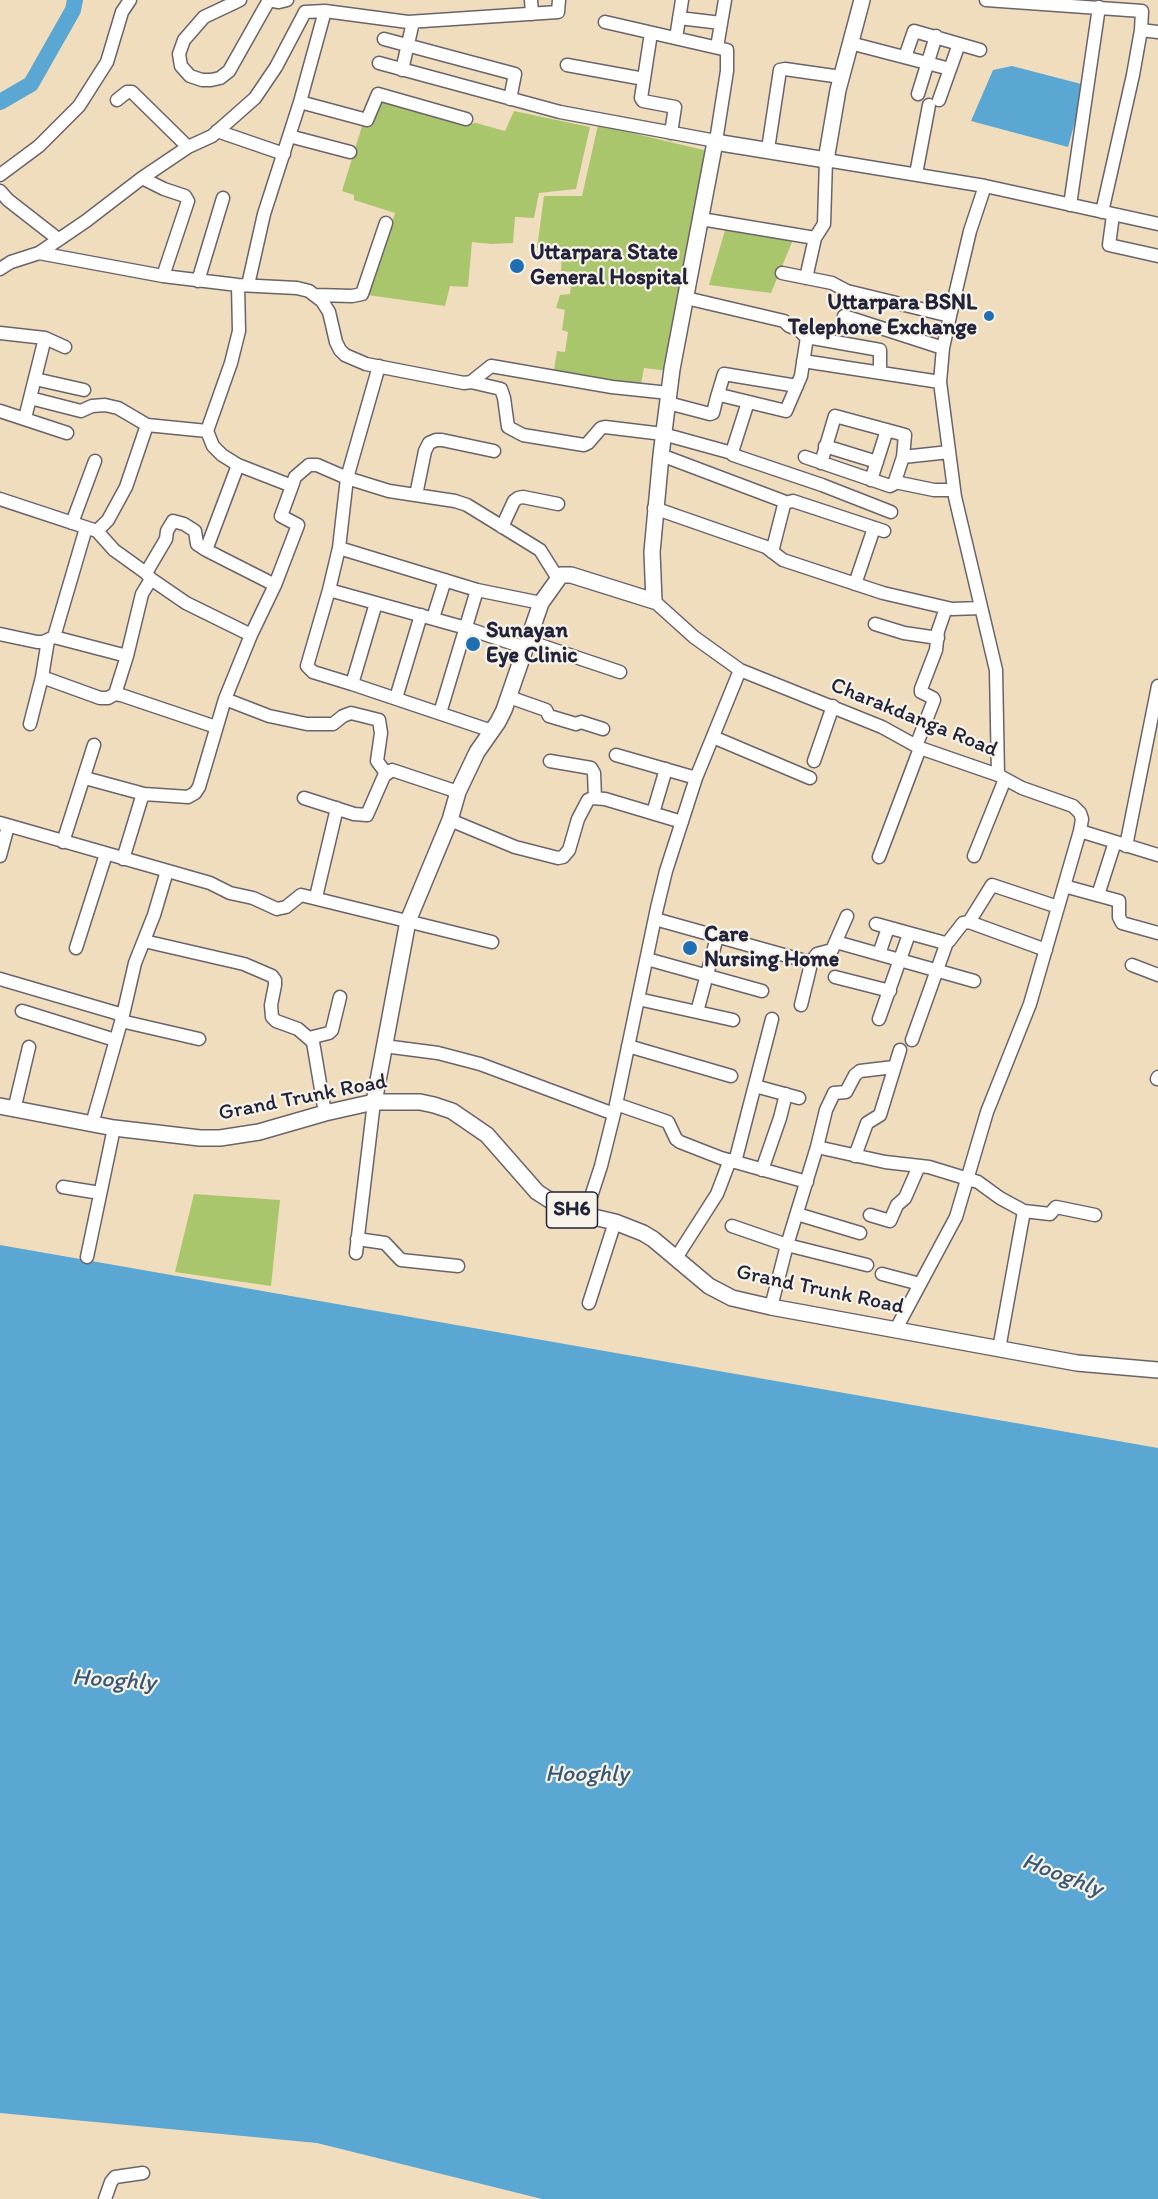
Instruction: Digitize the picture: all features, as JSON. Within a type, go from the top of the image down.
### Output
[{"type":"main road","points":[[374,1102],[408,921],[450,820],[458,792],[477,752],[492,731],[509,697],[541,603],[561,574],[571,575],[654,601],[652,552],[660,455],[668,398],[716,141],[826,160],[841,77],[862,0]]},
{"type":"main road","name":"Grand Trunk Road","points":[[7,1108],[114,1128],[200,1138],[220,1138],[259,1132],[374,1102],[420,1102],[452,1112],[488,1135],[537,1191],[551,1201],[585,1215],[615,1222],[653,1239],[703,1282],[719,1292],[741,1300],[1077,1363],[1158,1370]]},
{"type":"street","points":[[0,175],[39,146],[79,106],[107,62],[122,12],[130,0]]},
{"type":"street","points":[[240,0],[204,17],[184,40],[179,54],[181,66],[190,76],[211,80],[220,78],[229,71],[268,0],[279,2],[287,0]]},
{"type":"street","points":[[531,0],[532,14]]},
{"type":"street","points":[[0,270],[11,262],[39,253],[142,178],[188,147],[212,136],[255,98],[276,67],[305,12],[325,11],[413,22],[558,12],[559,0]]},
{"type":"street","points":[[676,38],[682,0]]},
{"type":"street","points":[[717,47],[725,0]]},
{"type":"street","points":[[986,0],[1142,10],[1141,30],[1108,213],[1109,245],[1158,256]]},
{"type":"street","points":[[1070,205],[1099,7]]},
{"type":"street","points":[[292,486],[238,465],[222,455],[213,446],[207,431],[231,363],[239,331],[243,285],[300,102],[325,11]]},
{"type":"street","points":[[680,18],[721,23]]},
{"type":"street","points":[[402,70],[413,22]]},
{"type":"street","points":[[379,63],[560,112],[716,141],[727,71],[728,52],[726,49],[605,22]]},
{"type":"street","points":[[1141,30],[1158,32]]},
{"type":"street","points":[[905,57],[914,31],[980,50]]},
{"type":"street","points":[[651,33],[642,100],[675,108],[671,133]]},
{"type":"street","points":[[918,94],[936,36]]},
{"type":"street","points":[[384,39],[515,74],[510,99]]},
{"type":"street","points":[[850,43],[950,69]]},
{"type":"street","points":[[916,174],[934,102],[959,44]]},
{"type":"street","points":[[567,65],[644,79]]},
{"type":"street","points":[[768,149],[780,70],[841,77]]},
{"type":"street","points":[[117,100],[127,92],[132,92],[188,147]]},
{"type":"street","points":[[300,102],[367,120],[378,94],[466,119]]},
{"type":"street","points":[[217,131],[284,154]]},
{"type":"street","points":[[289,136],[350,152]]},
{"type":"street","points":[[806,278],[815,238],[824,224],[826,160],[985,186],[1158,224]]},
{"type":"street","points":[[142,178],[185,196],[188,201],[163,276]]},
{"type":"street","points":[[974,856],[1002,777],[996,670],[954,490],[940,382],[943,348],[950,316],[970,231],[985,186]]},
{"type":"street","points":[[0,191],[8,200],[58,239]]},
{"type":"street","points":[[198,280],[224,198]]},
{"type":"street","points":[[700,219],[815,238]]},
{"type":"street","points":[[39,253],[163,276],[243,285],[297,288],[316,295],[352,296],[362,294],[386,223]]},
{"type":"street","points":[[782,273],[832,283],[847,291],[950,316]]},
{"type":"street","points":[[316,295],[329,312],[340,350],[353,359],[464,383],[471,382],[501,388],[508,427],[523,435],[584,445],[603,427],[663,434],[732,453],[891,512]]},
{"type":"street","points":[[686,298],[784,321],[789,326],[798,329],[807,338]]},
{"type":"street","points":[[844,316],[943,348]]},
{"type":"street","points":[[0,333],[45,338],[65,346]]},
{"type":"street","points":[[807,338],[813,337],[880,350],[880,373]]},
{"type":"street","points":[[25,418],[45,338]]},
{"type":"street","points":[[717,397],[722,395],[786,411],[797,386],[807,338]]},
{"type":"street","points":[[803,361],[940,382]]},
{"type":"street","points":[[379,366],[347,478],[339,548],[307,666],[313,672],[492,731]]},
{"type":"street","points":[[471,382],[491,366],[668,398],[710,414],[713,412],[724,374],[797,386]]},
{"type":"street","points":[[35,379],[84,390]]},
{"type":"street","points":[[30,398],[81,411],[92,405],[105,405],[118,408],[147,425],[207,431]]},
{"type":"street","points":[[732,453],[748,402]]},
{"type":"street","points":[[0,411],[67,433]]},
{"type":"street","points":[[805,457],[821,463],[890,486],[895,482],[903,457],[906,436],[835,416],[821,463]]},
{"type":"street","points":[[30,724],[51,639],[91,529],[108,520],[126,487],[147,425]]},
{"type":"street","points":[[872,480],[886,430]]},
{"type":"street","points":[[416,495],[425,451],[429,443],[442,440],[494,451]]},
{"type":"street","points":[[825,446],[877,462]]},
{"type":"street","points":[[903,457],[949,452]]},
{"type":"street","points":[[660,455],[784,503]]},
{"type":"street","points":[[72,523],[95,460]]},
{"type":"street","points":[[206,550],[238,465]]},
{"type":"street","points":[[85,778],[144,794],[188,797],[195,793],[205,772],[225,699],[251,634],[275,585],[298,525],[280,516],[295,477],[309,465],[317,465],[347,478],[389,491],[455,501],[467,505],[540,550],[557,577]]},
{"type":"street","points":[[895,482],[932,490],[954,490]]},
{"type":"street","points":[[502,527],[514,501],[518,498],[558,504]]},
{"type":"street","points":[[1,501],[91,529],[114,550],[186,603],[251,634]]},
{"type":"street","points":[[784,503],[793,501],[879,530],[855,584]]},
{"type":"street","points":[[772,552],[784,503]]},
{"type":"street","points":[[654,508],[766,547],[783,560],[855,584],[946,608],[981,608]]},
{"type":"street","points":[[42,677],[100,698],[108,698],[115,694],[128,656],[142,594],[172,521],[184,524],[195,531],[197,544],[206,550],[275,585]]},
{"type":"street","points":[[339,548],[477,590],[541,603]]},
{"type":"street","points":[[396,698],[427,616],[445,580]]},
{"type":"street","points":[[328,590],[527,644],[620,672]]},
{"type":"street","points":[[440,713],[477,590]]},
{"type":"street","name":"Charakdanga Road","points":[[654,601],[694,637],[740,670],[882,727],[918,747],[1002,777],[1022,788],[1073,806],[1082,819],[1080,831]]},
{"type":"street","points":[[352,684],[376,603]]},
{"type":"street","points":[[879,857],[934,700],[921,692],[921,689],[936,650],[946,608]]},
{"type":"street","points":[[876,624],[904,633],[938,638]]},
{"type":"street","points":[[0,634],[37,642],[51,639],[128,656]]},
{"type":"street","points":[[585,1215],[601,1166],[655,919],[682,822],[696,778],[740,670]]},
{"type":"street","points":[[1098,895],[1120,844],[1157,691]]},
{"type":"street","points":[[115,694],[216,727]]},
{"type":"street","points":[[509,697],[546,710],[549,716],[576,724],[582,722],[603,729]]},
{"type":"street","points":[[225,699],[269,716],[307,724],[333,724],[351,713],[379,720],[381,733],[377,761],[386,773]]},
{"type":"street","points":[[814,761],[833,706]]},
{"type":"street","points":[[713,737],[810,778]]},
{"type":"street","points":[[63,842],[94,745]]},
{"type":"street","points":[[616,754],[696,778]]},
{"type":"street","points":[[550,761],[591,768],[594,773],[596,798]]},
{"type":"street","points":[[653,813],[666,769]]},
{"type":"street","points":[[304,798],[354,814],[367,815],[386,773],[392,770],[458,792]]},
{"type":"street","points":[[123,859],[144,794]]},
{"type":"street","points":[[450,820],[515,847],[558,858],[566,855],[588,800],[596,798],[682,822]]},
{"type":"street","points":[[316,897],[337,808]]},
{"type":"street","points":[[0,856],[4,824],[210,883],[230,893],[253,898],[277,909],[286,908],[302,895],[316,897],[492,942]]},
{"type":"street","points":[[896,1329],[952,1228],[987,1112],[1030,1004],[1080,831],[1158,855]]},
{"type":"street","points":[[76,948],[106,854]]},
{"type":"street","points":[[92,1124],[135,963],[154,915],[167,871]]},
{"type":"street","points":[[969,922],[992,885],[1058,907]]},
{"type":"street","points":[[1064,886],[1120,901],[1119,917],[1122,923],[1158,933]]},
{"type":"street","points":[[801,1005],[810,963],[817,954],[832,951],[847,916]]},
{"type":"street","points":[[655,919],[810,963]]},
{"type":"street","points":[[912,1040],[947,942],[963,923],[969,922],[1046,950]]},
{"type":"street","points":[[879,954],[882,926],[947,942]]},
{"type":"street","points":[[879,1019],[909,934]]},
{"type":"street","points":[[698,1011],[717,937]]},
{"type":"street","points":[[144,941],[244,964],[272,976],[275,980],[271,1005],[272,1017],[276,1021],[298,1029],[313,1042],[325,1113]]},
{"type":"street","points":[[836,942],[974,981]]},
{"type":"street","points":[[647,958],[762,991]]},
{"type":"street","points":[[1132,965],[1158,975]]},
{"type":"street","points":[[835,977],[890,991]]},
{"type":"street","points":[[0,979],[122,1018],[200,1039]]},
{"type":"street","points":[[309,1038],[329,1033],[332,1030],[340,997]]},
{"type":"street","points":[[638,999],[732,1020]]},
{"type":"street","points":[[22,1011],[115,1040]]},
{"type":"street","points":[[676,1258],[717,1194],[733,1161],[772,1019]]},
{"type":"street","points":[[384,1046],[438,1053],[480,1064],[615,1109],[668,1122],[676,1139],[680,1142],[733,1161],[807,1182]]},
{"type":"street","points":[[628,1046],[731,1076]]},
{"type":"street","points":[[7,1108],[29,1047]]},
{"type":"street","points":[[855,1156],[866,1125],[880,1115],[900,1050]]},
{"type":"street","points":[[771,1307],[826,1110],[833,1093],[846,1092],[859,1071],[894,1067]]},
{"type":"street","points":[[755,1086],[799,1098]]},
{"type":"street","points":[[762,1170],[786,1094]]},
{"type":"street","points":[[356,1253],[374,1102]]},
{"type":"street","points":[[87,1257],[114,1128]]},
{"type":"street","points":[[817,1147],[885,1162],[938,1168],[978,1182],[1000,1198],[1024,1211],[1050,1214],[1056,1207],[1095,1215]]},
{"type":"street","points":[[870,1215],[890,1221],[897,1205],[905,1198],[919,1166]]},
{"type":"street","points":[[63,1187],[100,1193]]},
{"type":"street","points":[[999,1349],[1024,1211]]},
{"type":"street","points":[[796,1214],[860,1233]]},
{"type":"street","points":[[589,1302],[615,1222]]},
{"type":"street","points":[[732,1226],[787,1245],[867,1265]]},
{"type":"street","points":[[357,1239],[386,1243],[401,1260],[458,1266]]},
{"type":"street","points":[[882,1274],[920,1284]]},
{"type":"street","points":[[105,2199],[115,2177],[143,2173]]},
{"type":"green space","points":[[381,98],[466,124],[476,123],[505,131],[514,111],[590,127],[576,189],[539,193],[534,218],[515,217],[513,243],[472,242],[468,287],[450,286],[445,306],[368,295],[395,213],[354,200],[354,195],[342,191],[363,123],[371,125]]},
{"type":"green space","points":[[598,125],[708,151],[669,371],[644,368],[640,389],[553,376],[557,351],[565,352],[568,332],[562,330],[565,310],[556,308],[560,295],[570,294],[572,272],[561,271],[562,251],[537,248],[544,196],[582,196]]},
{"type":"green space","points":[[726,227],[795,235],[771,293],[709,285]]},
{"type":"green space","points":[[194,1194],[280,1200],[271,1286],[175,1272]]},
{"type":"water","points":[[1012,66],[1085,85],[1068,147],[971,121],[993,70]]},
{"type":"water","name":"Hooghly","points":[[0,1245],[1158,1448],[1158,2199],[542,2199],[317,2143],[0,2113]]},
{"type":"waterway","points":[[0,102],[31,84],[73,10],[75,0]]},
{"type":"place","name":"Uttarpara State General Hospital","points":[[517,266]]},
{"type":"place","name":"Uttarpara BSNL Telephone Exchange","points":[[989,316]]},
{"type":"place","name":"Sunayan Eye Clinic","points":[[473,644]]},
{"type":"place","name":"Care Nursing Home","points":[[690,948]]}]
